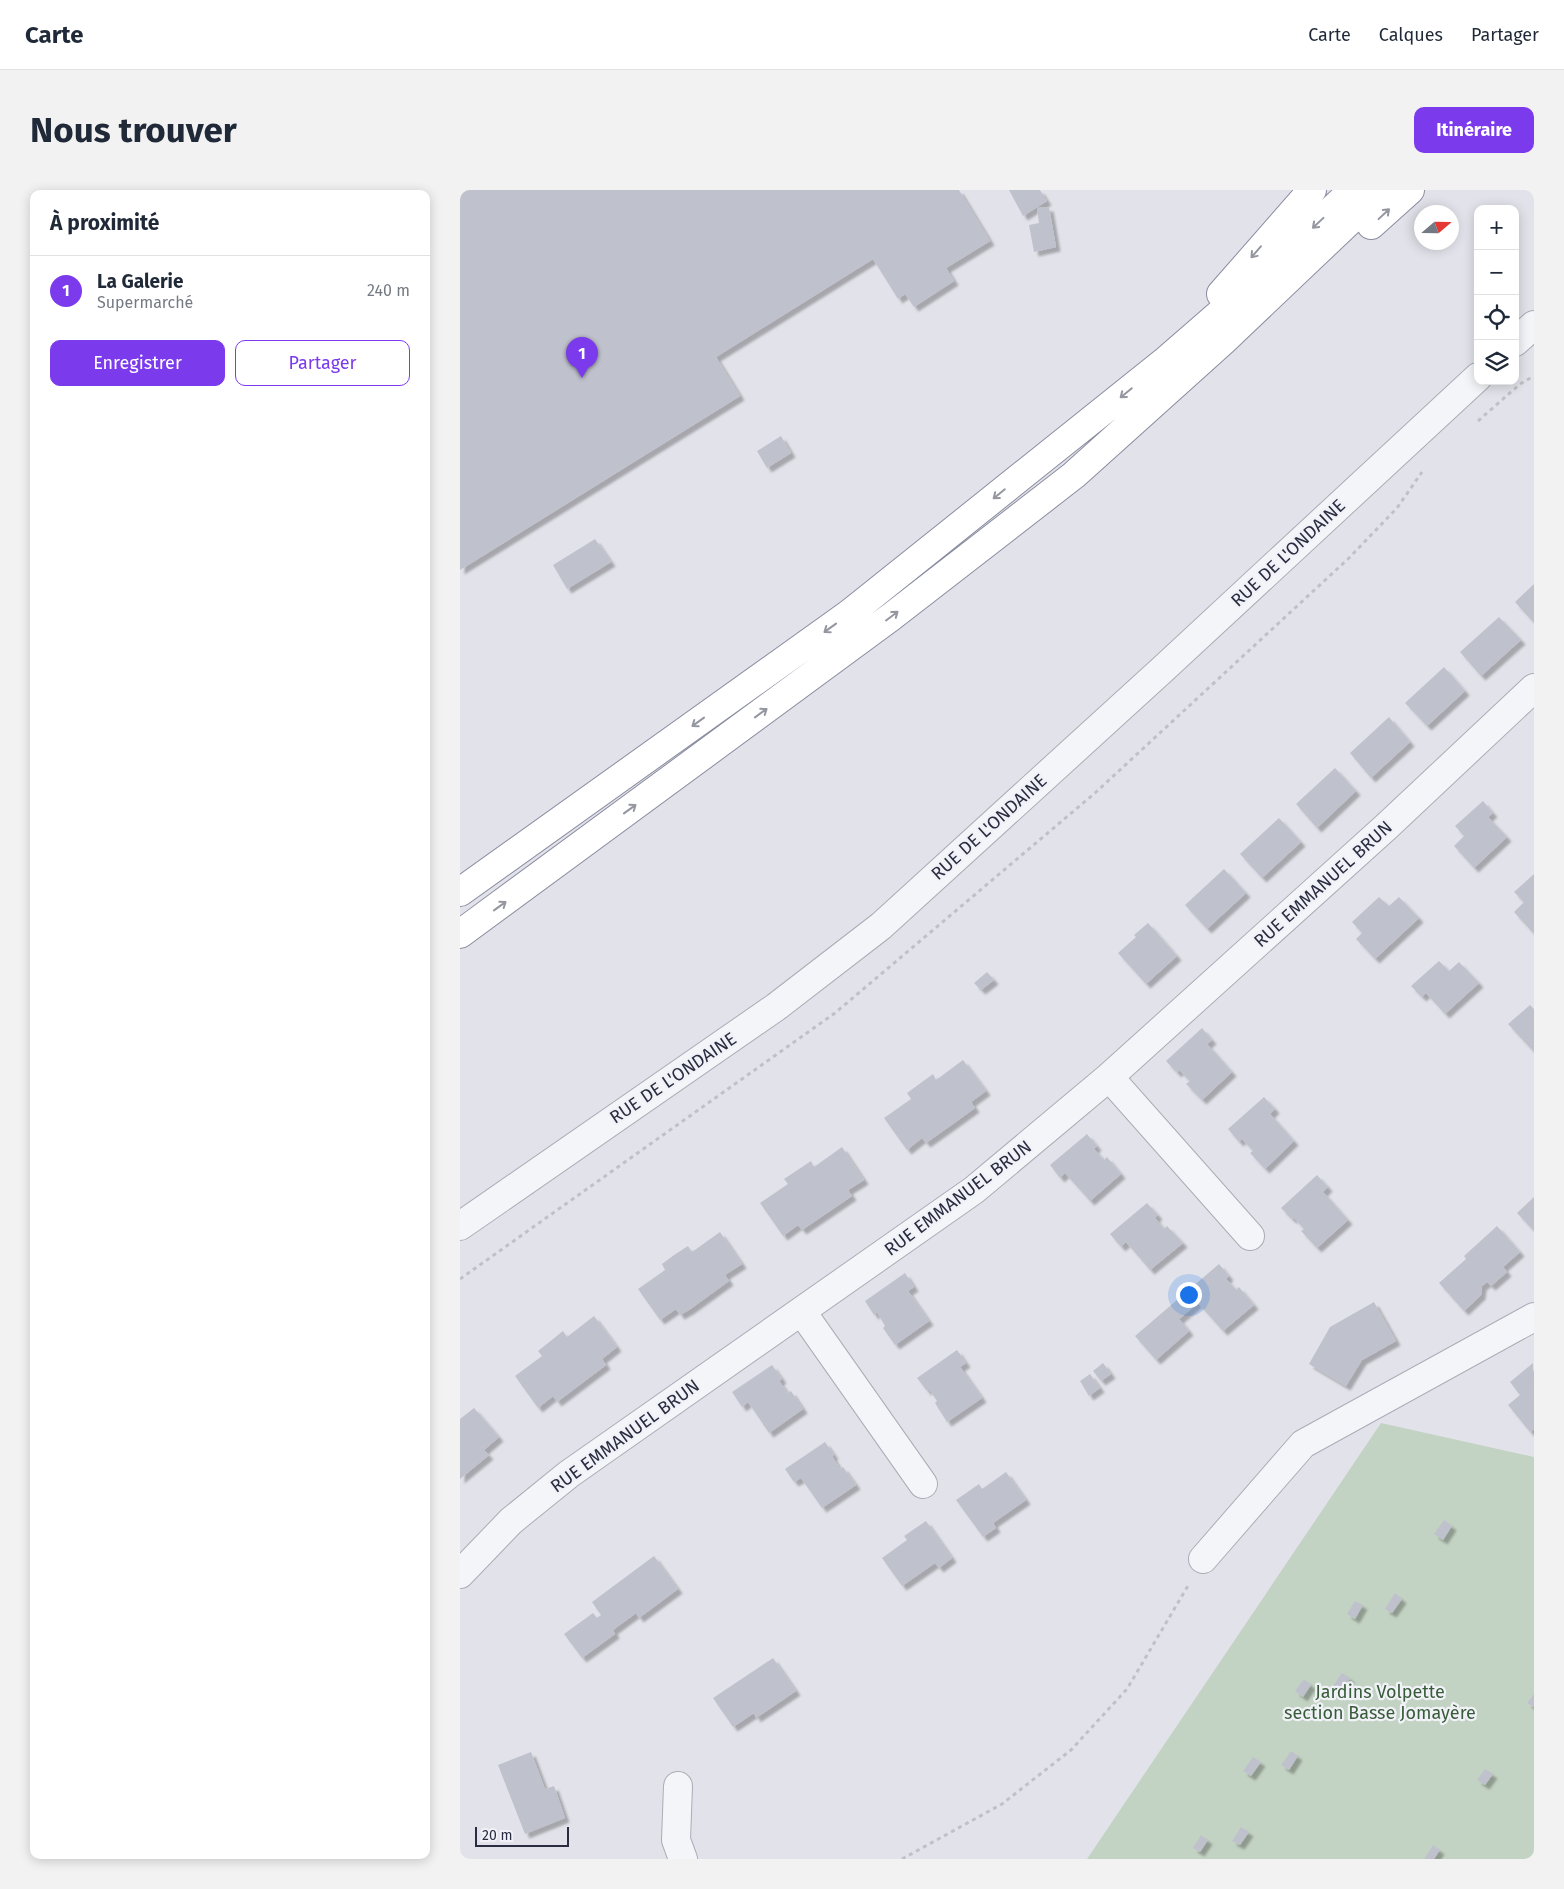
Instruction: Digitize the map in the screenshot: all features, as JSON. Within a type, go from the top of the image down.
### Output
[{"type":"highway","points":[[1164,362],[1253,256],[1312,190]]},
{"type":"highway","points":[[460,892],[849,614],[1164,362],[1248,289],[1353,190]]},
{"type":"highway","points":[[460,934],[891,617],[1074,475],[1223,341],[1382,190]]},
{"type":"highway","points":[[1223,341],[1292,298],[1410,190]]},
{"type":"street","points":[[1517,340],[1534,325]]},
{"type":"street","name":"RUE DE L'ONDAINE","points":[[460,1226],[776,1007],[881,926],[1474,381]]},
{"type":"street","name":"RUE EMMANUEL BRUN","points":[[460,1574],[511,1521],[569,1474],[974,1190],[1109,1077],[1386,828],[1534,688]]},
{"type":"street","points":[[1109,1077],[1250,1236]]},
{"type":"street","points":[[802,1312],[923,1484]]},
{"type":"street","points":[[1203,1559],[1303,1444],[1534,1317]]},
{"type":"street","points":[[678,1786],[676,1840],[683,1859]]},
{"type":"path","points":[[1476,422],[1520,384],[1534,376]]},
{"type":"path","points":[[460,1279],[842,1007],[1095,793],[1349,558],[1397,508],[1426,467]]},
{"type":"path","points":[[902,1859],[1002,1804],[1070,1750],[1127,1689],[1203,1559]]},
{"type":"green space","name":"Jardins Volpette section Basse Jomayère","points":[[1381,1423],[1534,1457],[1534,1859],[1087,1859]]},
{"type":"building","points":[[460,190],[959,190],[990,241],[946,268],[954,281],[914,307],[905,294],[898,299],[873,259],[716,357],[740,396],[460,570]]},
{"type":"building","points":[[1009,190],[1040,190],[1047,201],[1023,216]]},
{"type":"building","points":[[1049,207],[1056,247],[1034,252],[1029,225],[1039,223],[1037,208]]},
{"type":"building","points":[[781,436],[791,453],[767,468],[757,451]]},
{"type":"building","points":[[595,539],[611,562],[567,589],[553,565]]},
{"type":"building","points":[[1534,584],[1534,623],[1515,602]]},
{"type":"building","points":[[1499,617],[1521,640],[1481,676],[1460,652]]},
{"type":"building","points":[[1444,667],[1465,691],[1427,726],[1405,703]]},
{"type":"building","points":[[1389,717],[1410,742],[1371,778],[1350,753]]},
{"type":"building","points":[[1335,768],[1356,791],[1317,828],[1296,804]]},
{"type":"building","points":[[1483,801],[1493,813],[1488,817],[1507,837],[1474,868],[1454,846],[1464,836],[1455,826]]},
{"type":"building","points":[[1279,818],[1301,842],[1262,878],[1240,854]]},
{"type":"building","points":[[1224,869],[1246,893],[1207,929],[1185,905]]},
{"type":"building","points":[[1534,874],[1534,934],[1514,912],[1524,902],[1514,892]]},
{"type":"building","points":[[1379,897],[1389,906],[1399,897],[1419,918],[1375,959],[1356,939],[1362,933],[1352,922]]},
{"type":"building","points":[[1148,923],[1177,956],[1146,984],[1118,953]]},
{"type":"building","points":[[1439,961],[1449,971],[1459,962],[1479,983],[1445,1014],[1426,993],[1422,997],[1411,986]]},
{"type":"building","points":[[987,972],[994,980],[981,990],[974,983]]},
{"type":"building","points":[[1530,1005],[1534,1009],[1534,1052],[1508,1024]]},
{"type":"building","points":[[1202,1028],[1212,1040],[1207,1044],[1232,1072],[1202,1100],[1186,1084],[1190,1081],[1179,1070],[1177,1073],[1166,1061]]},
{"type":"building","points":[[963,1060],[986,1091],[971,1102],[975,1108],[926,1143],[922,1138],[907,1150],[884,1118],[911,1099],[907,1093],[933,1074],[936,1080]]},
{"type":"building","points":[[1264,1097],[1275,1109],[1270,1114],[1294,1141],[1265,1169],[1250,1153],[1253,1151],[1242,1139],[1239,1142],[1228,1129]]},
{"type":"building","points":[[1087,1134],[1097,1146],[1094,1149],[1104,1160],[1107,1157],[1121,1174],[1090,1201],[1065,1173],[1060,1178],[1050,1165]]},
{"type":"building","points":[[842,1147],[864,1180],[848,1190],[852,1196],[802,1230],[798,1225],[783,1236],[760,1203],[788,1184],[784,1179],[811,1161],[814,1167]]},
{"type":"building","points":[[1317,1175],[1328,1187],[1323,1192],[1348,1220],[1317,1248],[1301,1231],[1304,1229],[1281,1208]]},
{"type":"building","points":[[1534,1197],[1534,1231],[1517,1213]]},
{"type":"building","points":[[1147,1203],[1158,1215],[1155,1218],[1164,1229],[1167,1226],[1183,1243],[1150,1270],[1126,1242],[1121,1247],[1110,1234]]},
{"type":"building","points":[[1497,1226],[1520,1252],[1503,1267],[1507,1272],[1491,1286],[1487,1282],[1482,1286],[1481,1295],[1464,1311],[1439,1283],[1466,1259],[1464,1256]]},
{"type":"building","points":[[720,1232],[742,1264],[725,1275],[729,1281],[689,1310],[680,1315],[676,1309],[660,1320],[638,1289],[665,1270],[662,1264],[674,1255],[688,1246],[692,1252]]},
{"type":"building","points":[[1219,1264],[1229,1276],[1226,1279],[1236,1290],[1239,1287],[1254,1305],[1223,1331],[1198,1303],[1179,1319],[1189,1331],[1156,1360],[1135,1336]]},
{"type":"building","points":[[905,1273],[914,1287],[908,1291],[929,1321],[895,1345],[883,1328],[885,1326],[877,1312],[874,1315],[865,1301]]},
{"type":"building","points":[[1374,1302],[1396,1341],[1362,1360],[1346,1386],[1309,1364],[1330,1327]]},
{"type":"building","points":[[594,1316],[617,1347],[602,1359],[606,1365],[557,1402],[553,1396],[538,1408],[515,1376],[542,1356],[538,1351],[563,1331],[567,1337]]},
{"type":"building","points":[[957,1350],[966,1363],[960,1367],[982,1398],[947,1422],[929,1389],[927,1391],[917,1378]]},
{"type":"building","points":[[1103,1363],[1111,1374],[1101,1381],[1093,1371]]},
{"type":"building","points":[[1533,1363],[1534,1429],[1530,1432],[1508,1405],[1520,1395],[1510,1382]]},
{"type":"building","points":[[772,1365],[782,1379],[779,1381],[788,1393],[791,1391],[803,1409],[769,1433],[748,1402],[742,1407],[732,1392]]},
{"type":"building","points":[[1090,1374],[1100,1388],[1089,1396],[1080,1381]]},
{"type":"building","points":[[474,1408],[499,1437],[484,1450],[489,1455],[460,1479],[460,1419]]},
{"type":"building","points":[[825,1442],[834,1455],[832,1456],[840,1469],[843,1467],[856,1485],[822,1508],[801,1478],[794,1482],[785,1469]]},
{"type":"building","points":[[1006,1472],[1026,1500],[993,1523],[996,1528],[983,1537],[956,1500],[979,1484],[982,1489]]},
{"type":"building","points":[[1444,1520],[1452,1526],[1443,1540],[1434,1534]]},
{"type":"building","points":[[926,1521],[952,1558],[939,1568],[935,1563],[902,1586],[882,1558],[907,1540],[904,1536]]},
{"type":"building","points":[[654,1556],[678,1589],[639,1618],[636,1613],[613,1630],[615,1634],[582,1658],[564,1634],[593,1613],[597,1618],[601,1615],[592,1602]]},
{"type":"building","points":[[1395,1593],[1402,1599],[1392,1613],[1385,1609]]},
{"type":"building","points":[[1355,1601],[1363,1605],[1355,1619],[1347,1614]]},
{"type":"building","points":[[773,1658],[796,1691],[756,1718],[754,1713],[733,1727],[713,1698]]},
{"type":"building","points":[[1342,1673],[1350,1678],[1342,1692],[1333,1686]]},
{"type":"building","points":[[1304,1679],[1311,1685],[1303,1697],[1295,1691]]},
{"type":"building","points":[[1534,1694],[1534,1707],[1527,1703]]},
{"type":"building","points":[[1291,1751],[1298,1756],[1289,1770],[1281,1765]]},
{"type":"building","points":[[531,1752],[545,1789],[554,1786],[565,1818],[525,1834],[498,1765]]},
{"type":"building","points":[[1253,1757],[1261,1762],[1251,1776],[1243,1771]]},
{"type":"building","points":[[1485,1769],[1493,1774],[1485,1785],[1477,1780]]},
{"type":"building","points":[[1241,1827],[1249,1832],[1240,1845],[1232,1841]]},
{"type":"building","points":[[1201,1835],[1208,1840],[1200,1852],[1193,1848]]},
{"type":"building","points":[[1433,1845],[1440,1850],[1434,1859],[1424,1859]]},
{"type":"place","name":"La Galerie","points":[[582,378]]}]
